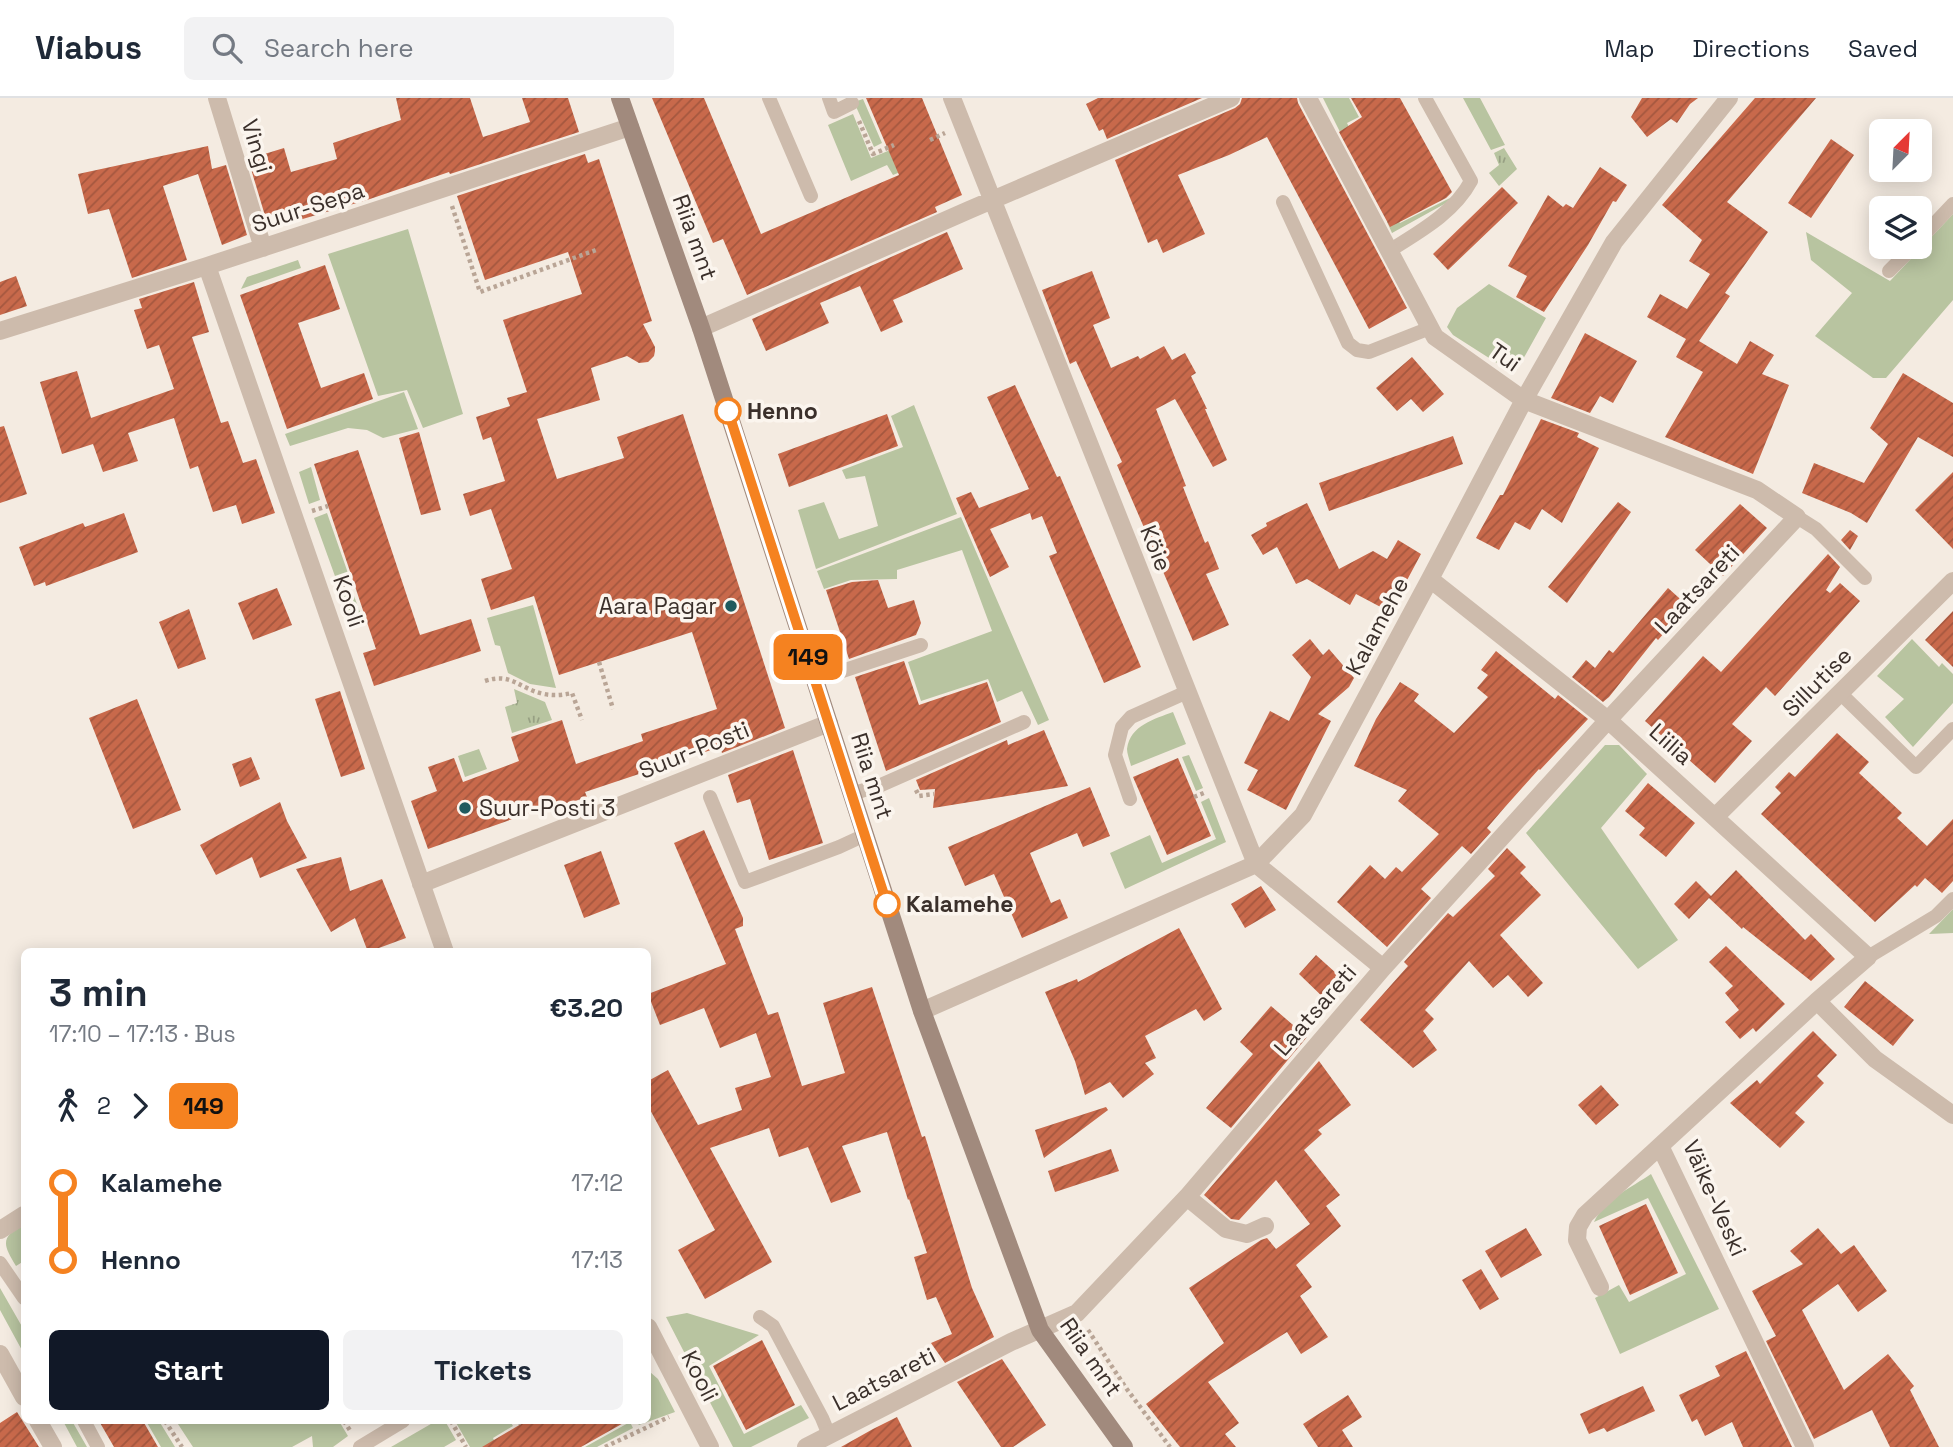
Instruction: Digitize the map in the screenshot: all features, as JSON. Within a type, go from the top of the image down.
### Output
[{"type":"main road","name":"Riia mnt","points":[[620,98],[701,328],[922,1011],[1041,1330],[1124,1447]]},
{"type":"street","name":"Vingi","points":[[217,98],[263,248]]},
{"type":"street","name":"Köie","points":[[952,98],[1256,864],[1383,968]]},
{"type":"street","points":[[701,328],[1231,98]]},
{"type":"street","name":"Tui","points":[[1307,98],[1435,337],[1524,400],[1757,490],[1797,517]]},
{"type":"street","name":"Kalamehe","points":[[922,1011],[1256,864],[1303,815],[1524,400],[1614,242],[1729,98]]},
{"type":"street","name":"Suur-Sepa","points":[[0,331],[630,127]]},
{"type":"street","name":"Kooli","points":[[207,266],[444,948]]},
{"type":"street","name":"Laatsareti","points":[[806,1447],[1011,1342],[1077,1313],[1187,1197],[1383,968],[1797,517]]},
{"type":"street","name":"Liilia","points":[[1430,579],[1608,720],[1868,957]]},
{"type":"street","name":"Sillutise","points":[[1715,817],[1953,581]]},
{"type":"street","name":"Suur-Posti","points":[[421,884],[829,723]]},
{"type":"street","name":"Väike-Veski","points":[[1805,1447],[1660,1146],[1868,957]]},
{"type":"street","points":[[1817,1001],[1875,1059],[1953,1115]]},
{"type":"street","points":[[1600,1287],[1577,1240],[1578,1227],[1585,1215],[1660,1146]]},
{"type":"street","points":[[1187,1197],[1226,1229],[1247,1234],[1265,1226]]},
{"type":"street","points":[[0,1230],[21,1217]]},
{"type":"street","name":"Kooli","points":[[651,1341],[655,1360],[689,1408],[710,1447]]},
{"type":"street","points":[[0,1354],[21,1392]]},
{"type":"street","points":[[40,1424],[53,1447]]},
{"type":"lane","points":[[769,98],[811,196]]},
{"type":"lane","points":[[829,98],[834,112],[852,103]]},
{"type":"lane","points":[[1389,251],[1447,212],[1464,196],[1471,181],[1425,98]]},
{"type":"lane","points":[[1283,202],[1348,343],[1357,350],[1369,352],[1430,328]]},
{"type":"lane","points":[[1932,226],[1953,204]]},
{"type":"lane","points":[[1889,271],[1901,259]]},
{"type":"lane","points":[[1797,517],[1816,529],[1865,578]]},
{"type":"lane","points":[[815,680],[921,645]]},
{"type":"lane","points":[[1130,799],[1115,755],[1122,727],[1132,717],[1187,692]]},
{"type":"lane","points":[[1840,693],[1916,766],[1953,729]]},
{"type":"lane","points":[[851,794],[881,785],[1024,722]]},
{"type":"lane","points":[[710,797],[745,882],[865,835]]},
{"type":"lane","points":[[1868,957],[1936,916],[1953,899]]},
{"type":"lane","points":[[0,1263],[21,1294]]},
{"type":"lane","points":[[760,1317],[773,1326],[829,1435]]},
{"type":"lane","points":[[86,1424],[98,1447]]},
{"type":"lane","points":[[360,1447],[398,1424]]},
{"type":"path","points":[[852,103],[873,154],[894,145]]},
{"type":"path","points":[[930,140],[945,132]]},
{"type":"path","points":[[452,204],[480,292],[596,250]]},
{"type":"path","points":[[308,513],[328,506]]},
{"type":"path","points":[[599,663],[613,709]]},
{"type":"path","points":[[485,681],[499,677],[544,694],[572,693],[582,720]]},
{"type":"path","points":[[1077,1313],[1126,1388],[1170,1447]]},
{"type":"path","points":[[605,1447],[689,1408]]},
{"type":"path","points":[[167,1424],[182,1447]]},
{"type":"path","points":[[453,1424],[466,1447]]},
{"type":"green space","points":[[1323,98],[1349,98],[1359,117],[1347,123],[1353,135],[1344,140]]},
{"type":"green space","points":[[1463,98],[1480,98],[1505,145],[1491,150]]},
{"type":"green space","points":[[863,99],[882,143],[874,147],[854,102]]},
{"type":"green space","points":[[853,114],[871,158],[895,148],[905,170],[893,175],[887,165],[851,181],[828,125]]},
{"type":"green space","points":[[1504,148],[1517,169],[1499,186],[1489,173],[1499,165],[1494,153]]},
{"type":"green space","points":[[1450,198],[1448,202],[1392,233],[1387,222],[1396,216],[1400,223]]},
{"type":"green space","points":[[1953,214],[1953,300],[1886,378],[1873,378],[1815,336],[1852,293],[1811,260],[1806,232],[1890,281],[1911,259],[1932,259],[1932,236]]},
{"type":"green space","points":[[408,229],[463,414],[423,428],[407,390],[378,396],[328,254]]},
{"type":"green space","points":[[298,260],[301,268],[241,289],[247,277]]},
{"type":"green space","points":[[1489,284],[1546,318],[1517,370],[1511,372],[1453,335],[1447,327],[1457,308]]},
{"type":"green space","points":[[404,392],[418,429],[383,438],[367,430],[348,428],[290,446],[285,434]]},
{"type":"green space","points":[[914,405],[957,514],[816,569],[798,510],[824,502],[839,539],[878,526],[865,476],[846,479],[842,470],[903,447],[891,416]]},
{"type":"green space","points":[[311,467],[320,500],[309,504],[299,472]]},
{"type":"green space","points":[[327,513],[349,576],[336,579],[314,518]]},
{"type":"green space","points":[[961,517],[1049,720],[1038,725],[1022,691],[997,702],[988,679],[921,701],[908,662],[992,631],[962,550],[897,570],[897,579],[851,580],[824,589],[817,571]]},
{"type":"green space","points":[[351,588],[363,620],[351,624],[341,593]]},
{"type":"green space","points":[[533,605],[556,688],[530,684],[508,673],[500,646],[495,645],[487,618]]},
{"type":"green space","points":[[1912,639],[1939,667],[1942,663],[1953,674],[1953,703],[1913,747],[1885,717],[1904,699],[1877,676]]},
{"type":"green space","points":[[514,689],[545,702],[552,720],[512,733],[505,707],[517,703]]},
{"type":"green space","points":[[1173,712],[1186,744],[1131,766],[1127,749],[1133,734],[1151,720]]},
{"type":"green space","points":[[1605,745],[1619,745],[1647,774],[1601,828],[1678,940],[1638,969],[1526,833]]},
{"type":"green space","points":[[479,749],[487,769],[465,777],[458,756]]},
{"type":"green space","points":[[1189,755],[1203,788],[1196,791],[1182,757]]},
{"type":"green space","points":[[1209,798],[1226,842],[1125,889],[1110,853],[1150,835],[1162,863],[1216,839],[1201,802]]},
{"type":"green space","points":[[1953,909],[1953,933],[1929,934]]},
{"type":"green space","points":[[1651,1174],[1719,1309],[1620,1354],[1595,1298],[1619,1285],[1629,1302],[1686,1274],[1648,1198],[1594,1222],[1611,1201]]},
{"type":"green space","points":[[21,1225],[21,1263],[16,1266],[6,1246],[11,1233]]},
{"type":"green space","points":[[0,1288],[21,1325],[21,1348],[0,1310]]},
{"type":"green space","points":[[687,1313],[759,1335],[709,1366],[744,1434],[801,1405],[809,1418],[751,1447],[733,1447],[666,1317]]},
{"type":"green space","points":[[651,1373],[658,1379],[675,1412],[651,1421]]},
{"type":"green space","points":[[65,1424],[74,1424],[87,1447],[77,1447]]},
{"type":"green space","points":[[148,1424],[161,1424],[175,1447],[161,1447]]},
{"type":"green space","points":[[178,1424],[341,1424],[348,1436],[333,1447],[313,1447],[312,1436],[292,1447],[193,1447]]},
{"type":"green space","points":[[431,1424],[447,1424],[456,1440],[444,1447],[391,1447]]},
{"type":"green space","points":[[457,1424],[513,1426],[493,1438],[497,1447],[470,1447]]},
{"type":"green space","points":[[626,1424],[631,1424],[633,1428],[597,1447],[585,1447]]},
{"type":"building","points":[[396,98],[470,98],[483,137],[530,122],[522,98],[568,98],[579,132],[269,229],[248,159],[284,148],[291,172],[337,159],[333,143],[401,120]]},
{"type":"building","points":[[652,98],[704,98],[761,234],[899,175],[866,98],[922,98],[962,195],[935,207],[937,212],[747,295],[723,239],[713,243]]},
{"type":"building","points":[[1098,98],[1202,98],[1107,139],[1103,129],[1099,131],[1086,104]]},
{"type":"building","points":[[1242,98],[1297,98],[1407,308],[1369,329],[1267,137],[1178,175],[1205,234],[1163,253],[1157,239],[1148,243],[1115,160],[1235,108]]},
{"type":"building","points":[[1351,98],[1400,98],[1452,192],[1446,198],[1390,227],[1339,132],[1362,117]]},
{"type":"building","points":[[1642,98],[1698,98],[1690,104],[1677,123],[1671,119],[1647,137],[1631,117]]},
{"type":"building","points":[[1755,98],[1816,98],[1727,202],[1768,232],[1725,293],[1730,296],[1699,341],[1737,364],[1750,341],[1774,355],[1762,374],[1789,385],[1753,474],[1665,437],[1703,372],[1676,357],[1686,339],[1647,317],[1660,294],[1687,309],[1710,274],[1689,261],[1702,240],[1662,205]]},
{"type":"building","points":[[1831,139],[1854,155],[1811,218],[1788,203]]},
{"type":"building","points":[[208,146],[212,169],[226,165],[247,235],[222,245],[198,174],[163,186],[187,260],[132,278],[109,209],[88,214],[78,174]]},
{"type":"building","points":[[585,154],[588,163],[599,159],[652,321],[643,324],[655,351],[648,362],[639,363],[627,356],[591,368],[600,400],[537,419],[557,479],[624,458],[617,437],[683,414],[785,728],[722,753],[720,747],[585,792],[587,797],[536,814],[535,811],[428,849],[411,801],[437,791],[428,767],[454,758],[463,782],[519,761],[511,737],[562,720],[576,764],[643,741],[641,734],[717,709],[692,632],[559,675],[534,596],[491,610],[481,579],[512,569],[491,509],[470,516],[463,494],[505,481],[491,437],[483,440],[476,417],[510,406],[507,398],[527,392],[503,320],[582,294],[568,252],[485,280],[457,196]]},
{"type":"building","points":[[1600,167],[1627,185],[1616,202],[1613,201],[1544,312],[1516,297],[1527,276],[1508,266],[1548,195],[1563,207],[1566,204],[1573,208]]},
{"type":"building","points":[[1502,187],[1518,203],[1448,270],[1433,254]]},
{"type":"building","points":[[947,232],[963,269],[893,300],[903,322],[881,332],[860,286],[820,303],[829,323],[766,351],[752,319]]},
{"type":"building","points":[[325,265],[340,309],[298,323],[321,388],[364,373],[373,399],[287,429],[240,295]]},
{"type":"building","points":[[1092,271],[1110,318],[1093,325],[1111,368],[1138,356],[1140,359],[1164,346],[1172,360],[1185,353],[1196,373],[1191,376],[1227,460],[1213,467],[1175,399],[1156,409],[1205,543],[1208,541],[1219,569],[1206,574],[1229,625],[1193,641],[1117,465],[1122,462],[1076,361],[1070,364],[1042,290]]},
{"type":"building","points":[[16,276],[27,306],[0,315],[0,282]]},
{"type":"building","points":[[194,282],[209,332],[192,337],[221,423],[228,421],[243,463],[256,459],[275,513],[242,524],[236,505],[213,512],[198,466],[190,469],[174,418],[128,433],[138,461],[103,472],[93,444],[62,454],[40,382],[77,371],[91,418],[174,389],[159,345],[147,349],[134,310],[142,308],[139,299]]},
{"type":"building","points":[[1585,333],[1637,361],[1613,403],[1600,396],[1590,413],[1551,398]]},
{"type":"building","points":[[1412,357],[1444,394],[1423,412],[1411,399],[1397,411],[1376,388]]},
{"type":"building","points":[[1903,373],[1953,403],[1953,457],[1918,437],[1867,523],[1851,513],[1802,493],[1814,463],[1864,483],[1888,444],[1870,428]]},
{"type":"building","points":[[1015,385],[1057,477],[1060,476],[1141,667],[1104,683],[1049,556],[1057,553],[1042,516],[1032,520],[1030,513],[990,529],[1009,567],[990,577],[956,498],[971,492],[979,508],[1029,489],[987,397]]},
{"type":"building","points":[[887,414],[898,446],[789,487],[778,454]]},
{"type":"building","points":[[1541,419],[1579,433],[1577,437],[1599,448],[1562,523],[1542,509],[1530,530],[1515,522],[1499,550],[1476,538],[1500,495],[1503,495]]},
{"type":"building","points":[[4,426],[27,494],[0,503],[0,427]]},
{"type":"building","points":[[419,432],[441,510],[421,515],[399,438]]},
{"type":"building","points":[[1453,436],[1463,464],[1329,511],[1319,483]]},
{"type":"building","points":[[358,450],[420,635],[471,619],[481,651],[374,686],[363,653],[376,649],[314,464]]},
{"type":"building","points":[[1953,472],[1953,549],[1915,510]]},
{"type":"building","points":[[1618,502],[1631,512],[1567,603],[1548,587]]},
{"type":"building","points":[[1307,503],[1339,569],[1373,551],[1387,559],[1398,540],[1421,554],[1390,612],[1356,594],[1350,605],[1307,579],[1296,584],[1277,547],[1263,555],[1251,535],[1267,526],[1266,523]]},
{"type":"building","points":[[1740,504],[1767,528],[1723,576],[1695,550]]},
{"type":"building","points":[[124,513],[138,552],[46,586],[45,582],[34,586],[19,547],[83,523],[85,527]]},
{"type":"building","points":[[1850,530],[1858,536],[1850,550],[1841,540]]},
{"type":"building","points":[[1828,554],[1840,567],[1826,590],[1830,593],[1840,583],[1860,601],[1775,696],[1766,687],[1732,724],[1752,741],[1715,783],[1645,721],[1703,656],[1721,672]]},
{"type":"building","points":[[878,580],[888,608],[914,600],[921,623],[916,635],[849,659],[826,590],[852,582]]},
{"type":"building","points":[[277,588],[292,625],[253,640],[238,603]]},
{"type":"building","points":[[1668,588],[1688,606],[1658,640],[1656,638],[1603,702],[1572,677],[1586,660],[1595,668],[1609,650],[1613,653]]},
{"type":"building","points":[[189,609],[206,659],[178,669],[159,622]]},
{"type":"building","points":[[1953,611],[1953,667],[1925,640]]},
{"type":"building","points":[[1310,639],[1323,655],[1329,649],[1354,678],[1349,687],[1318,714],[1331,721],[1286,810],[1247,790],[1258,770],[1244,763],[1270,711],[1289,721],[1311,677],[1292,655]]},
{"type":"building","points":[[1496,651],[1555,699],[1558,695],[1588,719],[1505,807],[1487,828],[1491,832],[1471,854],[1462,846],[1421,889],[1431,898],[1387,947],[1337,902],[1370,865],[1385,879],[1396,867],[1402,872],[1439,834],[1398,801],[1407,790],[1354,766],[1376,719],[1400,682],[1419,694],[1414,701],[1454,733],[1488,697],[1477,688],[1488,675],[1481,670]]},
{"type":"building","points":[[904,661],[919,705],[987,682],[1001,722],[886,771],[855,677]]},
{"type":"building","points":[[340,691],[365,769],[341,777],[315,699]]},
{"type":"building","points":[[137,699],[181,810],[133,829],[89,718]]},
{"type":"building","points":[[1044,730],[1068,786],[933,808],[935,789],[920,790],[916,780],[1007,740],[1008,745]]},
{"type":"building","points":[[1837,733],[1869,762],[1859,773],[1902,813],[1897,818],[1927,846],[1953,819],[1953,881],[1942,893],[1925,878],[1875,922],[1761,814],[1781,793],[1775,787],[1789,772],[1795,777]]},
{"type":"building","points":[[793,750],[823,843],[769,860],[750,799],[737,803],[728,775]]},
{"type":"building","points":[[251,757],[260,779],[240,787],[232,764]]},
{"type":"building","points":[[1178,758],[1211,836],[1167,855],[1133,777]]},
{"type":"building","points":[[1648,783],[1695,823],[1666,857],[1639,835],[1645,828],[1625,811]]},
{"type":"building","points":[[1090,787],[1110,836],[1083,847],[1077,833],[1030,853],[1051,903],[1060,899],[1068,918],[1022,938],[994,874],[965,886],[948,847]]},
{"type":"building","points":[[280,802],[307,858],[260,878],[252,857],[216,875],[200,845]]},
{"type":"building","points":[[704,830],[743,918],[743,926],[735,929],[768,1015],[778,1012],[802,1086],[845,1073],[823,1003],[872,987],[922,1137],[925,1136],[972,1288],[994,1337],[945,1363],[931,1343],[952,1334],[936,1297],[927,1300],[914,1257],[927,1253],[887,1132],[842,1146],[861,1192],[831,1203],[808,1147],[779,1157],[769,1128],[710,1148],[772,1262],[705,1299],[678,1250],[715,1230],[651,1112],[651,1079],[668,1070],[698,1125],[742,1110],[735,1088],[771,1077],[756,1033],[720,1048],[704,1008],[660,1025],[651,1002],[651,993],[726,964],[674,843]]},
{"type":"building","points":[[1507,848],[1526,867],[1520,873],[1541,895],[1500,935],[1543,983],[1528,997],[1508,975],[1493,988],[1469,961],[1425,1010],[1434,1019],[1423,1031],[1437,1050],[1413,1068],[1360,1020],[1408,966],[1404,962],[1448,913],[1453,917],[1495,876],[1488,869]]},
{"type":"building","points":[[601,851],[620,904],[584,918],[564,865]]},
{"type":"building","points":[[341,857],[350,891],[382,879],[406,938],[379,948],[366,948],[355,918],[331,932],[296,869]]},
{"type":"building","points":[[1736,870],[1805,940],[1811,934],[1835,959],[1811,981],[1743,927],[1742,929],[1709,898],[1689,919],[1674,904],[1696,881],[1711,896]]},
{"type":"building","points":[[1261,886],[1276,910],[1245,928],[1231,904]]},
{"type":"building","points":[[1179,928],[1222,1009],[1204,1021],[1196,1009],[1145,1036],[1156,1058],[1145,1063],[1154,1074],[1123,1098],[1110,1082],[1085,1095],[1075,1061],[1045,992],[1077,979],[1078,982]]},
{"type":"building","points":[[1726,946],[1785,1004],[1756,1032],[1753,1028],[1740,1039],[1725,1022],[1739,1010],[1725,993],[1733,986],[1709,962]]},
{"type":"building","points":[[1316,955],[1347,983],[1328,1002],[1299,974]]},
{"type":"building","points":[[1865,981],[1914,1020],[1893,1046],[1844,1007]]},
{"type":"building","points":[[1271,1006],[1307,1037],[1231,1128],[1206,1108],[1253,1054],[1240,1042]]},
{"type":"building","points":[[1813,1031],[1837,1055],[1817,1076],[1824,1083],[1795,1113],[1805,1122],[1780,1148],[1730,1103],[1757,1080],[1760,1084]]},
{"type":"building","points":[[1319,1061],[1351,1105],[1318,1130],[1322,1134],[1304,1150],[1340,1195],[1326,1206],[1341,1226],[1296,1265],[1312,1287],[1300,1296],[1328,1337],[1301,1354],[1287,1332],[1208,1382],[1239,1423],[1225,1434],[1236,1447],[1180,1447],[1146,1404],[1224,1343],[1189,1288],[1261,1240],[1267,1238],[1276,1249],[1310,1224],[1276,1180],[1239,1220],[1231,1219],[1204,1195]]},
{"type":"building","points":[[1601,1085],[1619,1105],[1596,1125],[1578,1105]]},
{"type":"building","points":[[1106,1107],[1108,1110],[1044,1158],[1035,1130]]},
{"type":"building","points":[[1111,1149],[1119,1171],[1055,1192],[1048,1171]]},
{"type":"building","points":[[1646,1204],[1678,1273],[1630,1295],[1599,1226]]},
{"type":"building","points":[[1526,1228],[1542,1255],[1501,1278],[1485,1251]]},
{"type":"building","points":[[1818,1228],[1841,1254],[1854,1245],[1887,1291],[1858,1312],[1838,1284],[1802,1310],[1844,1390],[1888,1354],[1914,1386],[1910,1390],[1939,1447],[1890,1447],[1872,1410],[1814,1439],[1766,1341],[1776,1336],[1752,1291],[1803,1264],[1790,1251]]},
{"type":"building","points":[[1481,1269],[1499,1299],[1480,1310],[1462,1280]]},
{"type":"building","points":[[762,1340],[795,1405],[746,1430],[713,1366]]},
{"type":"building","points":[[1746,1351],[1792,1447],[1743,1447],[1732,1422],[1705,1436],[1697,1419],[1692,1422],[1679,1395],[1720,1376],[1715,1366]]},
{"type":"building","points":[[1002,1359],[1046,1425],[1013,1447],[1001,1447],[957,1382]]},
{"type":"building","points":[[1643,1386],[1655,1411],[1607,1432],[1604,1428],[1589,1434],[1580,1414]]},
{"type":"building","points":[[1348,1395],[1362,1417],[1342,1430],[1353,1447],[1318,1447],[1303,1424]]},
{"type":"building","points":[[17,1412],[21,1424],[25,1424],[39,1447],[0,1447],[0,1423]]},
{"type":"building","points":[[897,1417],[912,1447],[841,1447],[873,1429]]},
{"type":"building","points":[[101,1424],[145,1424],[158,1447],[114,1447]]},
{"type":"building","points":[[521,1424],[622,1424],[581,1447],[482,1447]]},
{"type":"bus line","name":"149","points":[[728,411],[887,904]]},
{"type":"place","name":"Henno","points":[[728,411]]},
{"type":"place","name":"Aara Pagar","points":[[731,606]]},
{"type":"place","name":"Suur-Posti 3","points":[[465,808]]},
{"type":"place","name":"Kalamehe","points":[[887,904]]}]
